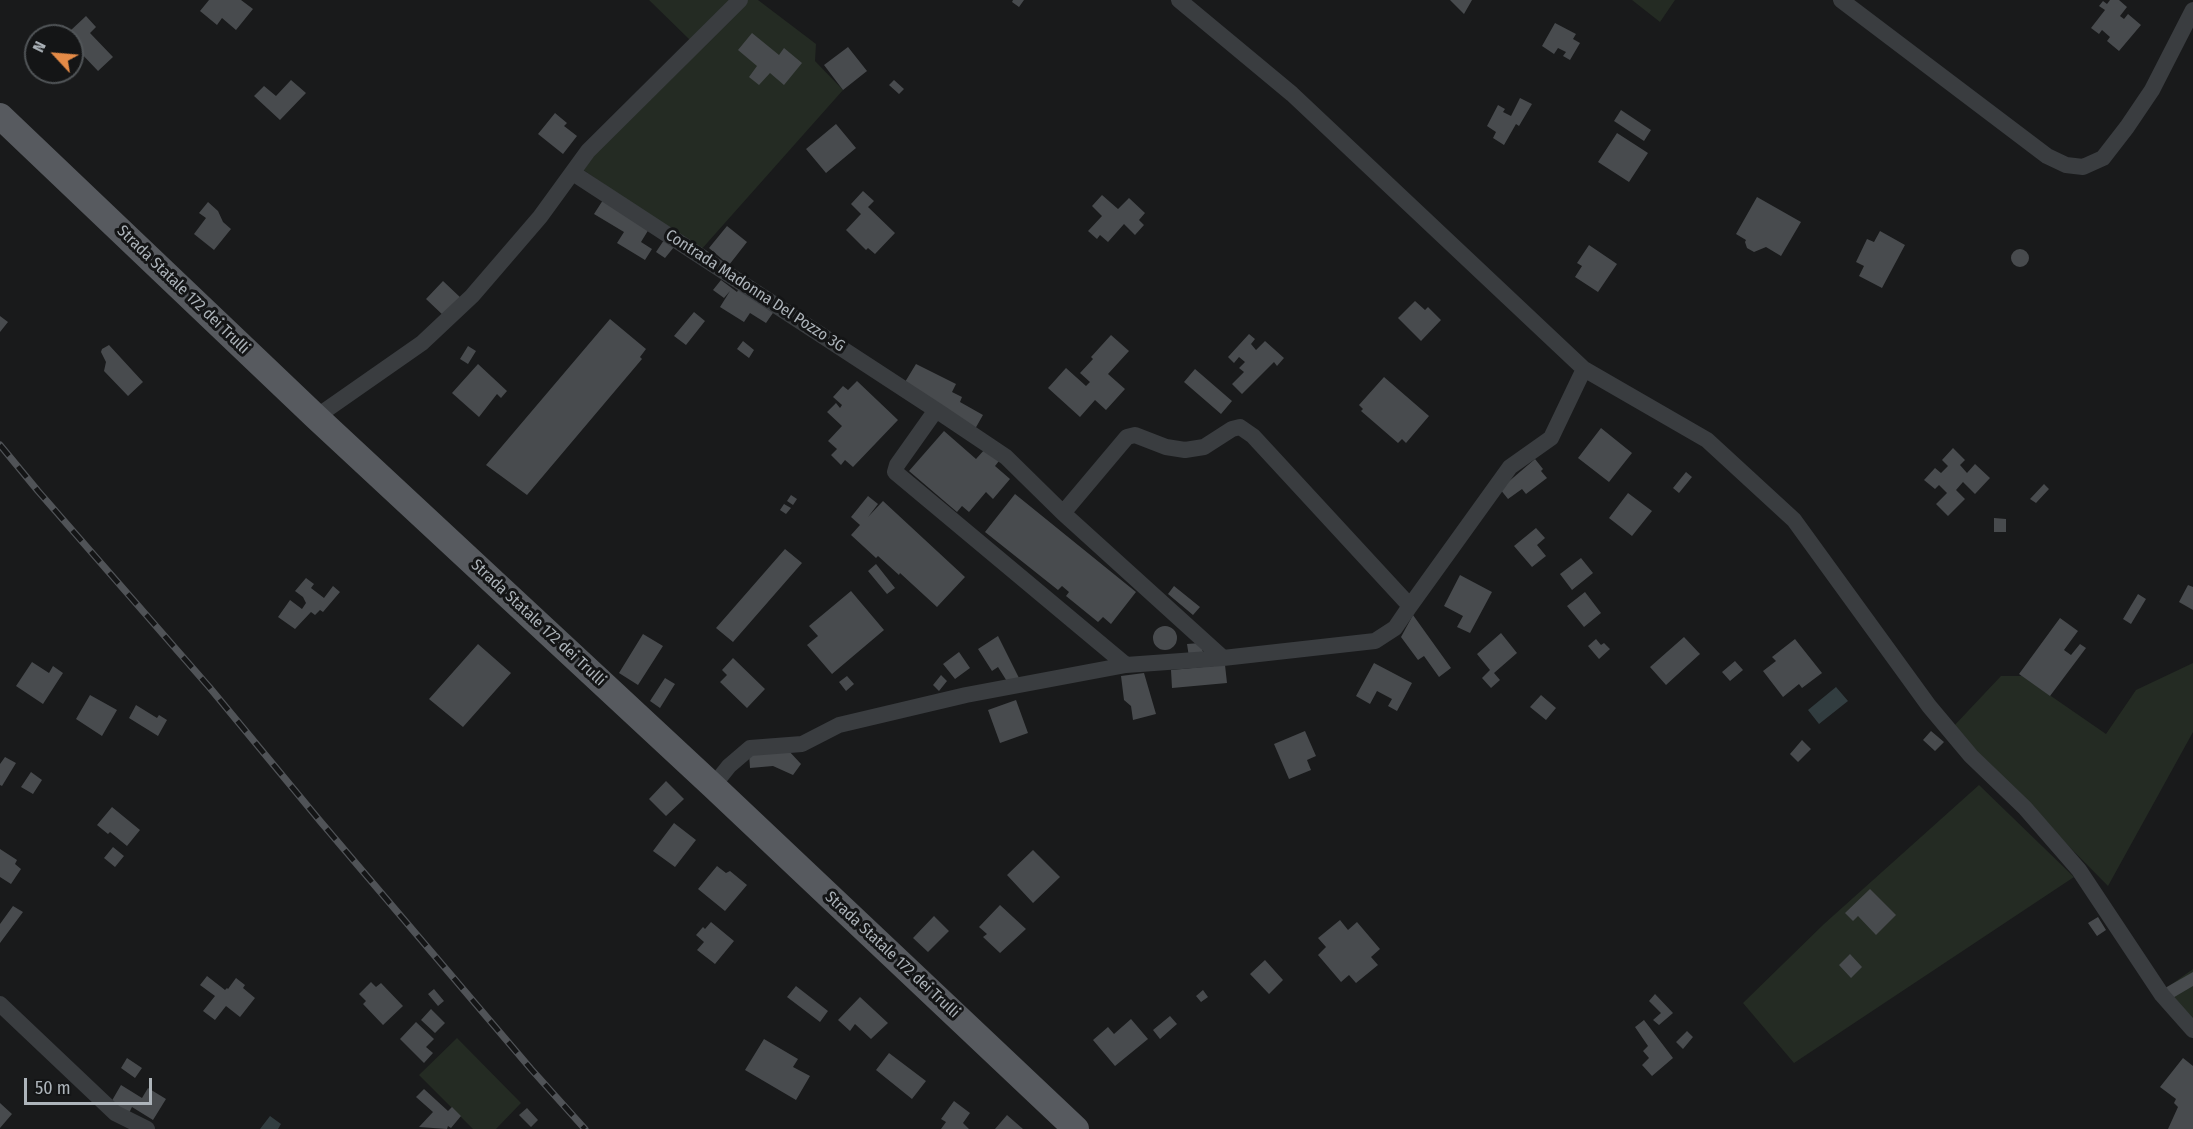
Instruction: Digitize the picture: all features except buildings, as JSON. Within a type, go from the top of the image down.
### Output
[{"type":"main road","name":"Strada Statale 172 dei Trulli","points":[[0,116],[316,417],[713,786],[1076,1129]]},
{"type":"street","points":[[316,417],[422,343],[472,296],[540,217],[588,151],[740,0]]},
{"type":"street","points":[[1179,0],[1292,94],[1584,369],[1707,440],[1794,520],[1929,706],[1971,756],[2025,808],[2079,870],[2162,995],[2193,1030]]},
{"type":"street","points":[[1841,0],[2047,156],[2066,165],[2083,167],[2103,158],[2127,127],[2152,90],[2193,10]]},
{"type":"street","name":"Contrada Madonna Del Pozzo 3G","points":[[573,173],[1006,457],[1063,513],[1222,658]]},
{"type":"street","points":[[713,786],[729,766],[750,748],[802,744],[839,724],[966,695],[1126,665],[1222,658],[1375,641],[1395,628],[1510,467],[1551,438],[1584,369]]},
{"type":"street","points":[[936,410],[896,467],[895,472],[1126,665]]},
{"type":"street","points":[[1063,513],[1126,437],[1135,435],[1167,447],[1185,450],[1204,447],[1232,429],[1240,427],[1253,436],[1410,606]]},
{"type":"street","points":[[0,1004],[115,1113],[147,1129]]},
{"type":"shaded area","points":[[649,0],[758,0],[816,44],[815,61],[843,90],[700,251],[582,169],[690,40]]},
{"type":"shaded area","points":[[1632,0],[1675,0],[1660,22]]},
{"type":"shaded area","points":[[2193,663],[2193,732],[2108,886],[1952,728],[2001,676],[2022,676],[2106,734],[2136,690]]},
{"type":"shaded area","points":[[1836,687],[1848,701],[1819,724],[1808,710]]},
{"type":"shaded area","points":[[1979,785],[2074,877],[1794,1063],[1743,1003],[1824,924]]},
{"type":"shaded area","points":[[2193,969],[2193,1023],[2162,991]]},
{"type":"shaded area","points":[[457,1038],[521,1103],[496,1129],[473,1129],[419,1075]]},
{"type":"shaded area","points":[[270,1116],[281,1124],[278,1129],[260,1129]]},
{"type":"railway","points":[[0,445],[210,688],[531,1069],[585,1129]]}]
